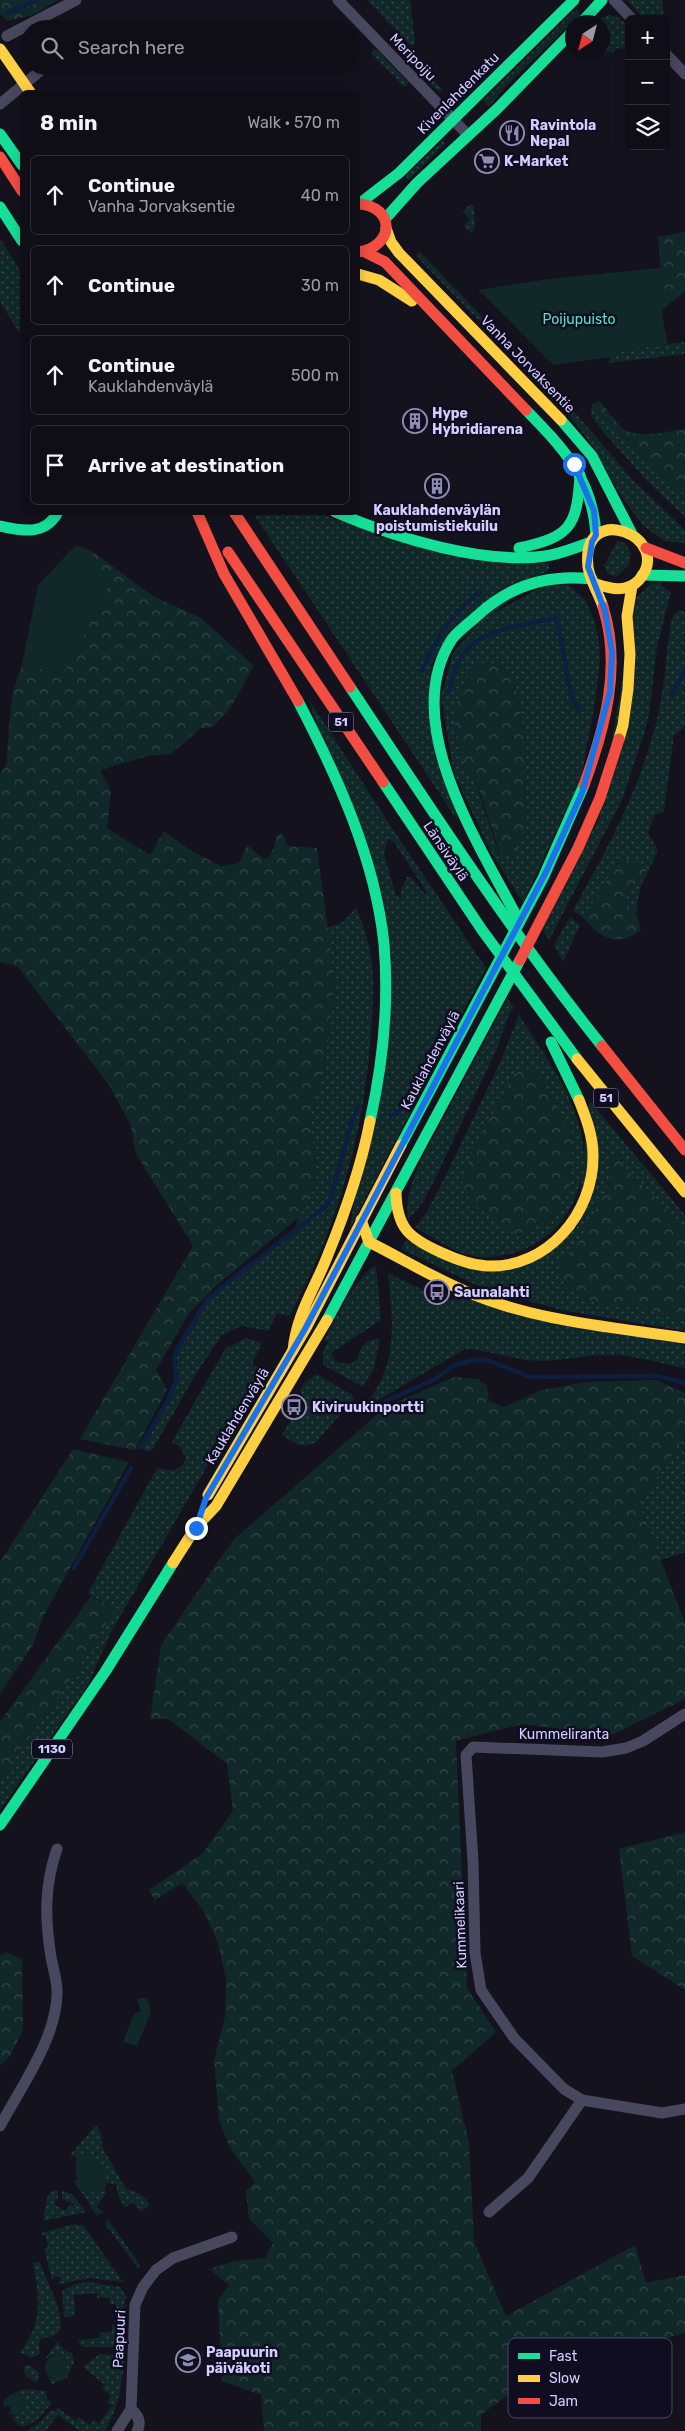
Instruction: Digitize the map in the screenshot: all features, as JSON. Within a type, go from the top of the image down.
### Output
[{"type":"main road","name":"Kivenlahdenkatu","points":[[360,203],[393,179],[574,0]]},
{"type":"main road","points":[[588,15],[602,0]]},
{"type":"main road","points":[[361,252],[379,246],[383,240],[386,223],[417,183],[467,134],[498,108],[565,39]]},
{"type":"main road","points":[[0,48],[5,68],[20,95]]},
{"type":"main road","points":[[5,68],[28,90]]},
{"type":"main road","points":[[0,134],[20,162]]},
{"type":"main road","points":[[0,157],[20,188]]},
{"type":"main road","points":[[360,204],[377,208],[386,223]]},
{"type":"main road","points":[[0,208],[20,238]]},
{"type":"main road","name":"Vanha Jorvaksentie","points":[[386,223],[391,242],[399,253],[558,416],[592,456],[632,534]]},
{"type":"main road","points":[[361,252],[385,262],[422,299],[441,322],[556,442],[580,475],[594,511],[594,539],[588,567],[594,582]]},
{"type":"main road","points":[[360,274],[393,288],[441,322]]},
{"type":"main road","points":[[493,557],[510,550],[541,544],[567,530],[576,514],[580,475]]},
{"type":"main road","points":[[0,526],[29,531],[41,530],[52,523],[56,515]]},
{"type":"main road","points":[[198,515],[208,544],[282,672],[323,749],[344,797],[362,848],[376,900],[383,949],[385,994],[383,1040],[373,1114],[340,1224],[301,1326]]},
{"type":"main road","name":"Länsiväylä","points":[[203,515],[482,930],[596,1085],[685,1192]]},
{"type":"main road","name":"Länsiväylä","points":[[236,515],[495,905],[545,976],[685,1150]]},
{"type":"main road","points":[[343,515],[395,534],[464,552],[493,557],[523,559],[552,556],[616,529],[632,534],[646,548],[685,564]]},
{"type":"main road","points":[[545,976],[470,828],[448,779],[433,711],[434,693],[441,660],[460,629],[480,611],[502,597],[538,580],[555,575],[620,589],[632,586],[642,576],[647,558],[646,548]]},
{"type":"main road","points":[[642,576],[660,574],[685,576]]},
{"type":"main road","name":"Kauklahdenväylä","points":[[196,1528],[206,1498],[293,1350],[301,1326],[361,1220],[546,872],[582,793],[610,692],[612,652],[605,611],[594,582]]},
{"type":"main road","name":"Kauklahdenväylä","points":[[0,1825],[105,1672],[196,1528],[216,1506],[318,1336],[475,1045],[578,848],[600,798],[613,761],[627,698],[630,654],[627,616],[632,586]]},
{"type":"main road","points":[[396,1193],[395,1210],[400,1223],[409,1234],[454,1258],[487,1266],[507,1264],[539,1254],[555,1242],[580,1214],[588,1197],[592,1177],[593,1154],[587,1126],[580,1104],[532,1000]]},
{"type":"main road","points":[[361,1220],[369,1242],[465,1290],[511,1307],[554,1318],[685,1338]]},
{"type":"street","points":[[38,20],[76,0]]},
{"type":"street","name":"Meripoiju","points":[[338,0],[357,20]]},
{"type":"street","points":[[614,0],[628,15]]},
{"type":"street","name":"Meripoiju","points":[[360,23],[467,134]]},
{"type":"street","points":[[8,36],[20,30]]},
{"type":"street","points":[[670,58],[685,74]]},
{"type":"street","points":[[0,104],[35,75]]},
{"type":"street","name":"Kummeliranta","points":[[466,1755],[473,1747],[602,1752],[626,1748],[643,1741],[685,1714]]},
{"type":"street","name":"Kummelikaari","points":[[466,1755],[473,1861],[475,1953],[482,1990],[514,2038],[564,2088],[582,2100],[662,2113],[685,2109]]},
{"type":"street","points":[[0,2126],[54,2020],[58,1989],[47,1932],[46,1895],[50,1867],[57,1849]]},
{"type":"street","points":[[488,2212],[528,2178],[582,2100]]},
{"type":"street","name":"Paapuuri","points":[[137,2431],[140,2421],[137,2414],[131,2409],[135,2305],[143,2286],[156,2270],[173,2258],[232,2237]]},
{"type":"street","points":[[117,2431],[131,2409]]},
{"type":"green space","points":[[0,0],[58,0],[33,15],[7,21],[0,14]]},
{"type":"green space","points":[[367,0],[410,0],[415,43],[411,46]]},
{"type":"green space","points":[[627,0],[662,0],[664,15],[640,15]]},
{"type":"green space","points":[[576,9],[581,14],[580,15],[570,15]]},
{"type":"green space","points":[[610,15],[619,18],[625,23],[625,49],[616,48],[614,52],[610,52]]},
{"type":"green space","points":[[565,20],[565,29],[505,87],[489,107],[483,101]]},
{"type":"green space","points":[[374,50],[377,50],[408,82],[407,86],[404,87],[372,54]]},
{"type":"green space","points":[[423,69],[442,89],[440,92],[418,74]]},
{"type":"green space","points":[[443,141],[446,143],[409,180],[405,176]]},
{"type":"green space","points":[[470,204],[474,206],[475,226],[471,233],[464,226],[470,219],[463,212]]},
{"type":"green space","name":"Poijupuisto","points":[[685,232],[685,291],[662,310],[662,315],[532,338],[479,290],[550,279],[661,268],[658,237]]},
{"type":"green space","points":[[0,239],[20,270],[20,334],[0,302]]},
{"type":"green space","points":[[419,251],[578,416],[632,479],[685,530],[685,543],[664,541],[644,526],[625,502],[589,441],[564,409],[421,261],[416,255]]},
{"type":"green space","name":"Poijupuisto","points":[[661,268],[661,310],[668,344],[627,349],[611,357],[553,365],[479,290],[550,279]]},
{"type":"green space","points":[[685,342],[685,354],[608,363],[611,357],[627,349]]},
{"type":"green space","points":[[599,401],[622,428],[631,433],[655,434],[685,429],[685,494],[672,484],[592,404]]},
{"type":"green space","points":[[592,404],[672,484],[685,494],[685,517],[649,483],[605,434],[591,416]]},
{"type":"green space","points":[[254,515],[324,515],[333,519],[549,564],[549,569],[431,663],[457,820]]},
{"type":"green space","points":[[617,541],[625,543],[631,553],[629,565],[616,577],[608,574],[604,566]]},
{"type":"green space","points":[[76,545],[93,552],[90,570],[108,590],[63,675],[22,664],[38,585]]},
{"type":"green space","points":[[93,552],[153,596],[201,618],[254,666],[231,707],[213,727],[201,728],[171,754],[148,756],[100,770],[111,791],[107,828],[150,855],[164,831],[191,851],[221,866],[239,863],[247,845],[263,858],[268,858],[274,847],[276,836],[281,833],[288,846],[317,848],[335,984],[325,1062],[310,1118],[315,1165],[312,1196],[298,1218],[216,1286],[190,1312],[156,1370],[167,1390],[135,1450],[80,1439],[193,1246],[136,1154],[131,1126],[109,1085],[18,967],[0,962],[0,774],[6,765],[12,695],[22,664],[63,675]]},
{"type":"green space","points":[[662,582],[661,585],[671,592],[657,647],[649,714],[644,734],[622,800],[549,940],[542,929],[599,818],[636,598],[651,584]]},
{"type":"green space","points":[[547,584],[569,585],[585,600],[595,621],[599,642],[600,660],[595,703],[581,778],[523,903],[491,852],[454,774],[441,697],[453,653],[483,619]],"holes":[[[479,663],[498,664],[514,678],[518,698],[523,727],[523,774],[528,815],[499,854],[475,781],[463,684]]]},
{"type":"green space","points":[[680,610],[685,612],[685,726],[674,736],[664,811],[654,816],[648,833],[658,851],[640,888],[636,913],[627,909],[626,893],[648,869],[619,861],[583,918],[573,910],[613,836],[636,785],[653,733],[662,695],[671,622],[674,614]]},
{"type":"green space","points":[[479,663],[498,664],[514,678],[523,727],[523,774],[528,815],[516,856],[500,854],[481,795],[475,781],[466,770],[453,715],[463,684]]},
{"type":"green space","points":[[308,698],[486,968],[350,1228],[392,957]],"holes":[[[388,839],[394,842],[428,894],[424,893],[411,877],[407,877],[401,890],[401,897],[396,896],[384,854]]]},
{"type":"green space","points":[[627,859],[648,869],[626,893],[627,909],[636,913],[641,929],[628,938],[608,938],[593,928],[583,918],[619,861]]},
{"type":"green space","points":[[356,908],[368,940],[371,955],[373,1000],[369,1061],[350,1165],[325,1240],[290,1316],[277,1313],[268,1331],[241,1326],[222,1335],[197,1372],[150,1452],[140,1448],[167,1402],[177,1379],[174,1359],[179,1347],[208,1298],[294,1231],[298,1218],[312,1196],[315,1165],[310,1118],[325,1062],[335,984],[327,928],[343,922]]},
{"type":"green space","points":[[570,917],[580,925],[563,962],[554,945]]},
{"type":"green space","points":[[508,998],[514,1008],[509,1014],[496,1051],[433,1183],[423,1202],[408,1220],[408,1197],[420,1162]]},
{"type":"green space","points":[[519,1015],[552,1066],[573,1107],[583,1146],[583,1171],[577,1193],[567,1214],[552,1232],[533,1245],[510,1254],[484,1257],[457,1251],[415,1227],[426,1213],[439,1189],[499,1065]],"holes":[[[525,1069],[539,1075],[573,1134],[570,1185],[556,1212],[547,1222],[536,1224],[518,1236],[489,1213],[472,1204],[472,1152],[514,1075]]]},
{"type":"green space","points":[[525,1069],[539,1075],[573,1134],[570,1185],[556,1212],[547,1222],[536,1224],[517,1236],[489,1213],[472,1204],[463,1188],[462,1180],[472,1152],[514,1074]]},
{"type":"green space","points":[[589,1100],[685,1215],[685,1233],[657,1199],[626,1169],[618,1154],[609,1165],[611,1181],[577,1245],[563,1260],[559,1272],[567,1288],[603,1307],[645,1307],[685,1321],[685,1331],[561,1310],[485,1289],[401,1249],[406,1240],[488,1273],[577,1227]]},
{"type":"green space","points":[[618,1154],[626,1169],[657,1199],[685,1233],[685,1321],[645,1307],[603,1307],[567,1288],[559,1272],[563,1260],[577,1245],[611,1181],[609,1165],[611,1155]]},
{"type":"green space","points":[[376,1266],[381,1320],[331,1353],[336,1362],[351,1364],[358,1359],[358,1355],[364,1345],[372,1340],[380,1339],[374,1368],[363,1387],[323,1365],[323,1351],[328,1342],[324,1340],[340,1310],[361,1278]]},
{"type":"green space","points":[[388,1273],[445,1301],[463,1297],[685,1345],[685,1368],[646,1359],[616,1355],[531,1361],[465,1349],[358,1412],[375,1391],[387,1363],[392,1333]]},
{"type":"green space","points":[[246,1338],[262,1343],[252,1364],[263,1370],[110,1634],[88,1685],[0,1810],[0,1779],[73,1676],[115,1610],[88,1593],[156,1470],[159,1468],[172,1471],[182,1466],[186,1458],[180,1447],[172,1442],[225,1349]]},
{"type":"green space","points":[[317,1374],[352,1395],[354,1399],[316,1442],[307,1445],[295,1443],[282,1435],[304,1397],[300,1391],[305,1382]]},
{"type":"green space","points":[[454,1377],[477,1379],[487,1385],[489,1401],[504,1407],[542,1390],[586,1382],[657,1380],[685,1393],[685,1436],[639,1504],[685,1623],[685,1699],[612,1735],[522,1724],[456,1741],[467,1988],[496,2032],[452,2071],[469,2142],[474,2242],[506,2316],[635,2245],[646,2283],[685,2275],[685,2333],[665,2338],[508,2338],[508,2395],[481,2415],[481,2431],[264,2431],[261,2395],[222,2381],[218,2300],[229,2285],[209,2269],[235,2261],[265,2258],[273,2243],[249,2219],[246,2191],[255,2182],[230,2148],[219,2120],[214,2060],[225,2017],[226,1979],[218,1943],[204,1912],[182,1883],[155,1900],[149,1890],[202,1854],[233,1811],[227,1764],[168,1719],[150,1719],[161,1645],[233,1540],[386,1407]]},
{"type":"green space","points":[[685,1436],[685,1552],[661,1560],[639,1504]]},
{"type":"green space","points":[[73,1449],[129,1462],[44,1615],[33,1645],[0,1694],[0,1562]]},
{"type":"green space","points":[[91,1596],[115,1610],[73,1676],[0,1779],[0,1722]]},
{"type":"green space","points":[[685,1832],[685,1990],[632,1956],[619,1849]]},
{"type":"green space","points":[[6,1952],[22,1959],[23,2030],[10,2056],[0,2066],[0,1956]]},
{"type":"green space","points":[[147,1997],[151,2012],[137,2046],[123,2042],[134,2013],[141,2012],[137,1999]]},
{"type":"green space","points":[[96,2125],[101,2135],[103,2148],[126,2189],[140,2194],[150,2205],[141,2212],[133,2202],[125,2208],[118,2195],[116,2184],[106,2183],[98,2161],[79,2155],[78,2158],[70,2155]]},
{"type":"green space","points":[[85,2153],[98,2162],[105,2176],[106,2187],[99,2193],[87,2192],[80,2184],[76,2174],[77,2159],[80,2154]]},
{"type":"green space","points":[[78,2180],[81,2185],[99,2193],[104,2190],[107,2192],[96,2207],[103,2212],[97,2216],[74,2181]]},
{"type":"green space","points":[[58,2190],[58,2198],[53,2204],[66,2211],[70,2204],[73,2206],[74,2203],[62,2199],[62,2191],[72,2194],[86,2212],[43,2221],[47,2198],[52,2191]]},
{"type":"green space","points":[[107,2218],[141,2266],[138,2268],[105,2224]]},
{"type":"green space","points":[[75,2224],[84,2226],[123,2282],[89,2278],[57,2284],[61,2281],[60,2277],[55,2276],[52,2280],[44,2249],[48,2247],[46,2236],[42,2236],[41,2233]]},
{"type":"green space","points":[[40,2262],[59,2311],[61,2328],[56,2335],[41,2339],[39,2344],[40,2354],[31,2358],[20,2352],[28,2341],[36,2319],[38,2298],[33,2263]]},
{"type":"green space","points":[[88,2282],[120,2287],[127,2297],[123,2308],[124,2344],[120,2347],[83,2347],[77,2340],[100,2338],[100,2333],[112,2332],[112,2325],[118,2324],[116,2304],[110,2304],[109,2297],[97,2298],[97,2293],[74,2295],[75,2316],[64,2317],[62,2291],[75,2284]]},
{"type":"green space","points":[[57,2342],[65,2351],[72,2353],[74,2362],[67,2378],[52,2384],[48,2376],[53,2379],[66,2372],[67,2368],[61,2358],[53,2355],[45,2359]]},
{"type":"green space","points":[[99,2354],[121,2355],[124,2358],[119,2396],[114,2413],[105,2431],[80,2431],[58,2415],[46,2431],[29,2431],[51,2410],[55,2412],[58,2408],[76,2421],[79,2417],[90,2425],[94,2420],[99,2423],[112,2406],[107,2402],[111,2396],[102,2389],[105,2385],[83,2367]]},
{"type":"green space","points":[[56,2356],[64,2359],[67,2367],[64,2375],[56,2378],[48,2375],[45,2367],[48,2359]]},
{"type":"green space","points":[[31,2365],[39,2373],[37,2383],[26,2376],[23,2366]]},
{"type":"green space","points":[[23,2389],[46,2391],[47,2399],[52,2403],[36,2421],[23,2427],[18,2425],[12,2417],[17,2416],[23,2410],[23,2401],[10,2395]]},
{"type":"green space","points":[[12,2394],[20,2397],[24,2406],[21,2414],[17,2416],[6,2413],[11,2412],[10,2406],[5,2406],[3,2409],[4,2400]]},
{"type":"waterway","points":[[7,13],[38,0]]},
{"type":"waterway","points":[[422,671],[439,637],[453,617],[481,592]]},
{"type":"waterway","points":[[449,692],[458,663],[464,653],[481,638],[506,629],[544,620],[557,619],[572,699],[579,711]]},
{"type":"waterway","points":[[672,694],[685,670]]},
{"type":"waterway","points":[[391,1116],[400,1110],[446,1022]]},
{"type":"waterway","points":[[140,1448],[167,1402],[177,1379],[174,1359],[179,1347],[208,1298],[329,1204],[352,1121],[358,1108]]},
{"type":"waterway","points":[[386,1401],[435,1379],[455,1365],[472,1360],[487,1360],[530,1377],[657,1376],[685,1383]]},
{"type":"waterway","points":[[74,1568],[131,1468]]},
{"type":"traffic: fast","points":[[360,203],[399,173],[574,0]]},
{"type":"traffic: fast","points":[[588,15],[602,0]]},
{"type":"traffic: fast","points":[[385,219],[417,183],[498,108],[565,39]]},
{"type":"traffic: fast","points":[[0,134],[20,162]]},
{"type":"traffic: fast","points":[[0,207],[20,238]]},
{"type":"traffic: fast","points":[[526,410],[564,451],[574,466],[589,497],[594,515],[596,535]]},
{"type":"traffic: fast","points":[[561,420],[592,456],[632,534]]},
{"type":"traffic: fast","points":[[519,548],[550,539],[568,527],[576,507],[580,475]]},
{"type":"traffic: fast","points":[[0,526],[33,530],[47,525],[56,515]]},
{"type":"traffic: fast","points":[[342,515],[412,540],[470,553],[499,557],[526,558],[551,555],[591,542]]},
{"type":"traffic: fast","points":[[642,575],[685,576]]},
{"type":"traffic: fast","points":[[518,919],[466,819],[450,782],[439,744],[434,707],[438,672],[454,636],[503,596],[516,589],[545,580],[560,578],[592,579]]},
{"type":"traffic: fast","points":[[350,687],[503,914],[602,1046]]},
{"type":"traffic: fast","points":[[298,701],[327,759],[352,818],[372,880],[379,912],[384,944],[386,988],[384,1033],[370,1121]]},
{"type":"traffic: fast","points":[[383,782],[482,930],[577,1059]]},
{"type":"traffic: fast","points":[[401,1145],[543,878],[584,785]]},
{"type":"traffic: fast","points":[[327,1320],[520,960]]},
{"type":"traffic: fast","points":[[551,1042],[579,1100]]},
{"type":"traffic: fast","points":[[0,1825],[105,1672],[173,1563]]},
{"type":"traffic: slow","points":[[0,49],[29,90]]},
{"type":"traffic: slow","points":[[386,228],[391,242],[399,253],[561,420]]},
{"type":"traffic: slow","points":[[360,275],[379,280],[412,301]]},
{"type":"traffic: slow","points":[[596,584],[619,589],[629,587],[639,580],[647,564],[646,550],[637,539],[624,532],[610,530],[598,534],[589,546],[589,572],[603,607]]},
{"type":"traffic: slow","points":[[619,739],[628,689],[630,654],[627,616],[632,586]]},
{"type":"traffic: slow","points":[[577,1059],[685,1192]]},
{"type":"traffic: slow","points":[[396,1193],[402,1223],[413,1236],[429,1247],[469,1263],[487,1266],[509,1264],[529,1258],[547,1247],[563,1233],[576,1216],[585,1197],[591,1177],[593,1148],[589,1127],[579,1100]]},
{"type":"traffic: slow","points":[[293,1350],[302,1313],[327,1257],[352,1190],[370,1121]]},
{"type":"traffic: slow","points":[[208,1495],[306,1328],[401,1145]]},
{"type":"traffic: slow","points":[[361,1220],[369,1242],[441,1280],[491,1301],[573,1322],[685,1338]]},
{"type":"traffic: slow","points":[[173,1563],[196,1527],[216,1506],[327,1320]]},
{"type":"traffic: jam","points":[[0,157],[20,188]]},
{"type":"traffic: jam","points":[[360,204],[370,206],[379,212],[384,219],[386,227],[379,243],[370,249],[360,252]]},
{"type":"traffic: jam","points":[[365,252],[385,262],[526,410]]},
{"type":"traffic: jam","points":[[198,515],[224,574],[298,701]]},
{"type":"traffic: jam","points":[[236,515],[350,687]]},
{"type":"traffic: jam","points":[[646,548],[685,563]]},
{"type":"traffic: jam","points":[[228,552],[383,782]]},
{"type":"traffic: jam","points":[[584,785],[599,742],[611,675],[611,652],[603,607]]},
{"type":"traffic: jam","points":[[520,960],[578,848],[600,798],[619,739]]},
{"type":"traffic: jam","points":[[602,1046],[685,1150]]},
{"type":"place","name":"Ravintola Nepal","points":[[512,133]]},
{"type":"place","name":"K-Market","points":[[487,161]]},
{"type":"place","name":"Hype Hybridiarena","points":[[415,421]]},
{"type":"place","name":"Kauklahdenväylän poistumistiekuilu","points":[[437,486]]},
{"type":"place","name":"Saunalahti","points":[[437,1292]]},
{"type":"place","name":"Kiviruukinportti","points":[[294,1407]]},
{"type":"place","name":"Paapuurin päiväkoti","points":[[188,2360]]},
{"type":"route","points":[[196,1528],[206,1498],[305,1329],[546,872],[582,793],[605,716],[610,692],[612,652],[605,611],[588,567],[588,556],[596,535],[594,511],[574,464]]}]
